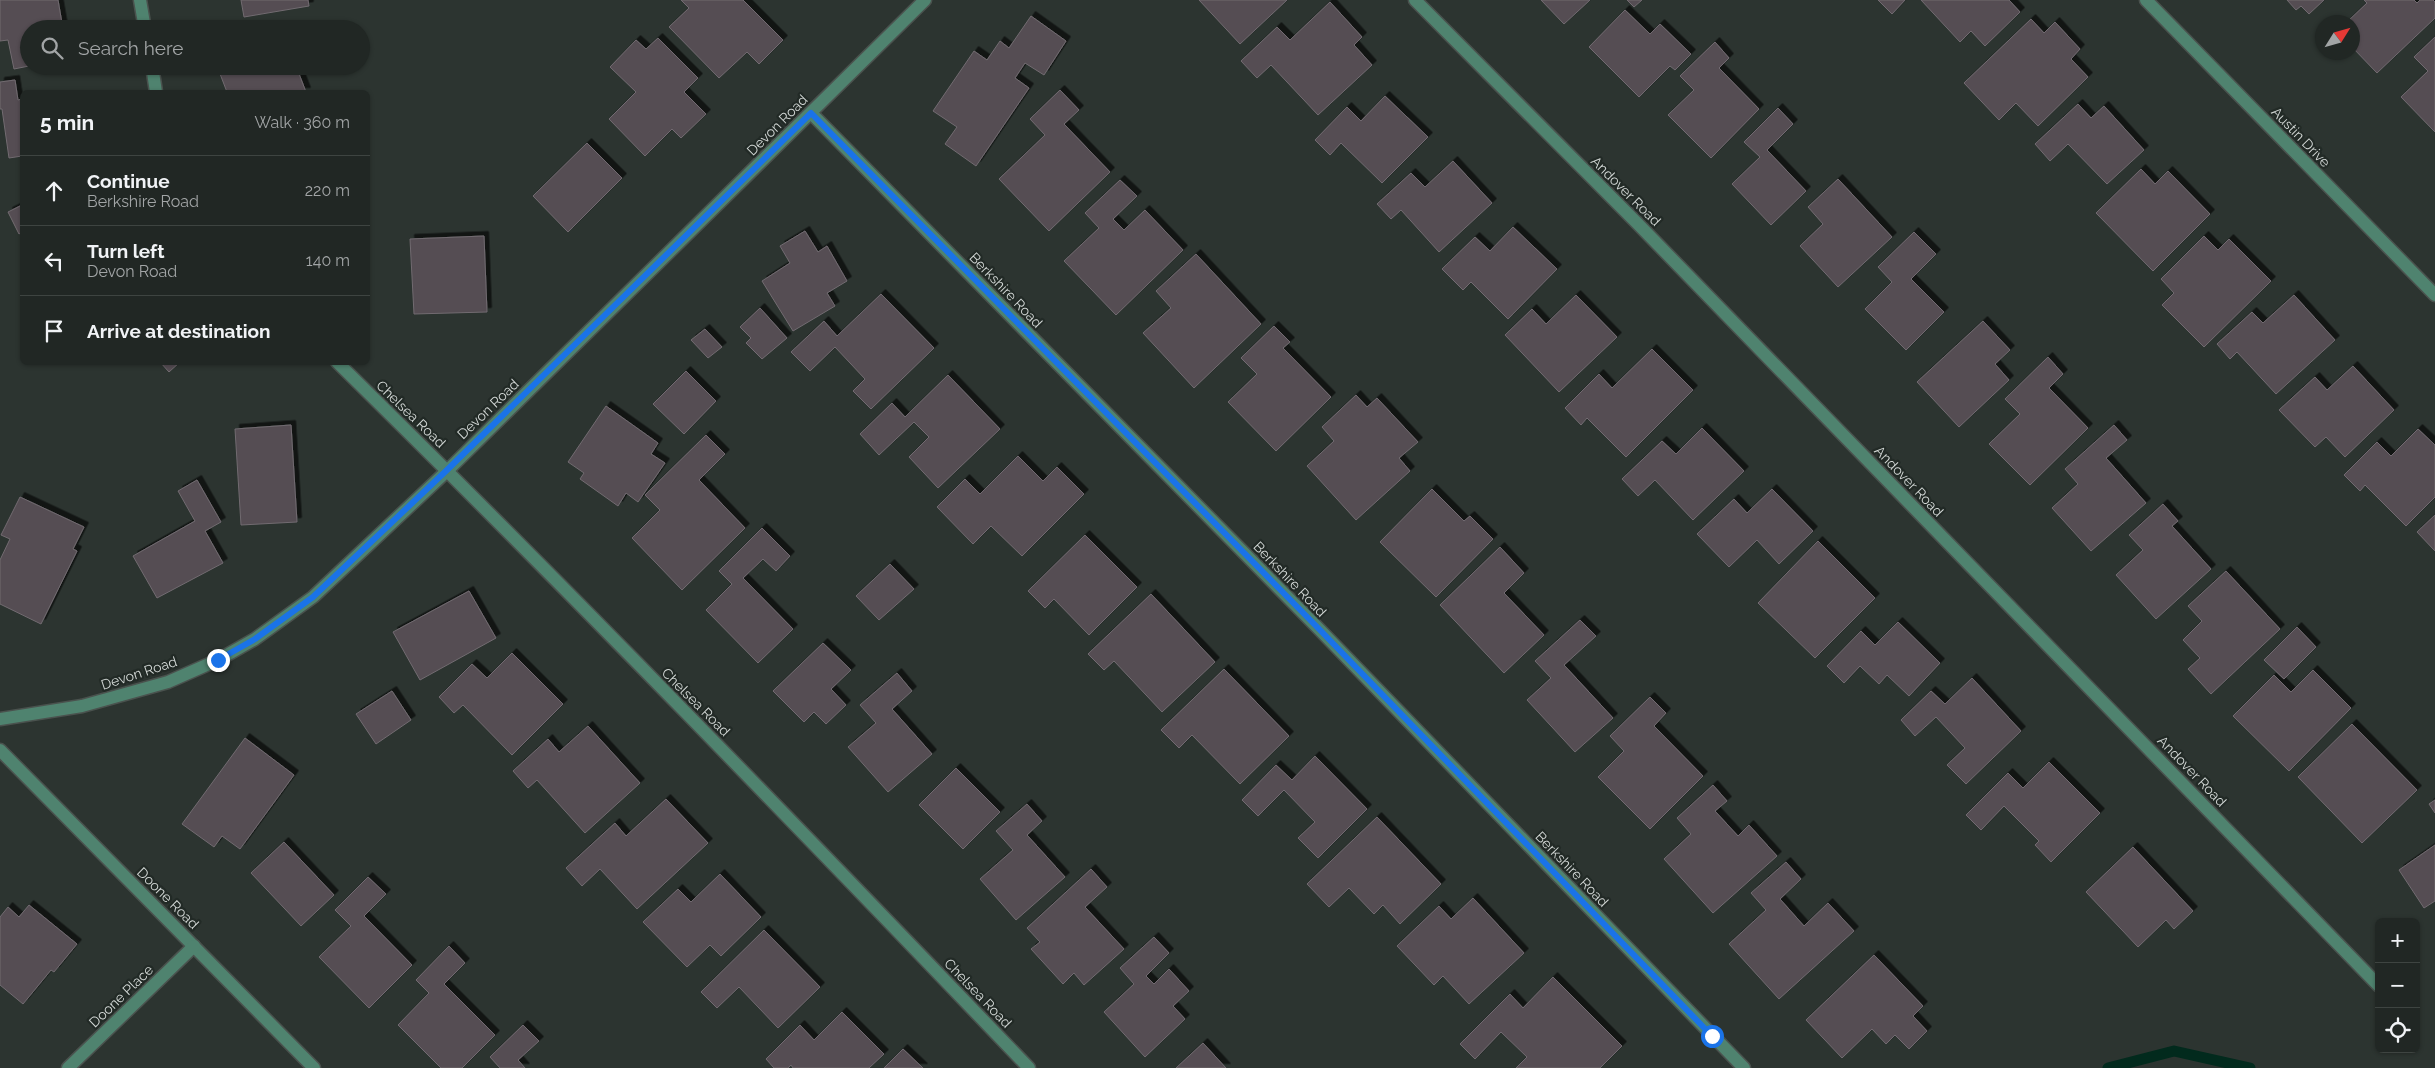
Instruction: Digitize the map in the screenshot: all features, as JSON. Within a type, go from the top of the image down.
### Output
[{"type":"street","points":[[140,0],[143,20]]},
{"type":"street","name":"Devon Road","points":[[0,720],[92,704],[168,682],[218,660],[255,639],[313,597],[447,470],[925,0]]},
{"type":"street","name":"Andover Road","points":[[1414,0],[1638,224],[2375,982]]},
{"type":"street","name":"Austin Drive","points":[[2146,0],[2435,295]]},
{"type":"street","points":[[153,75],[156,90]]},
{"type":"street","name":"Berkshire Road","points":[[811,113],[1313,623],[1744,1068]]},
{"type":"street","name":"Chelsea Road","points":[[340,365],[447,470],[816,846],[1030,1068]]},
{"type":"street","name":"Doone Road","points":[[0,750],[314,1068]]},
{"type":"street","name":"Doone Place","points":[[68,1068],[194,946]]},
{"type":"building","points":[[0,0],[58,0],[61,20],[20,20],[20,68],[14,69],[8,40],[0,41]]},
{"type":"building","points":[[241,0],[308,0],[309,6],[244,17]]},
{"type":"building","points":[[681,0],[743,0],[783,40],[759,64],[747,52],[719,78],[669,27],[689,8]]},
{"type":"building","points":[[1199,0],[1287,0],[1240,44]]},
{"type":"building","points":[[1541,0],[1590,0],[1564,24]]},
{"type":"building","points":[[1627,0],[1642,0],[1634,7]]},
{"type":"building","points":[[1878,0],[1905,0],[1892,14]]},
{"type":"building","points":[[1921,0],[2009,0],[2020,12],[1985,46],[1971,31],[1960,42]]},
{"type":"building","points":[[2287,0],[2324,0],[2309,14],[2301,6],[2296,10]]},
{"type":"building","points":[[2364,0],[2414,0],[2417,3],[2420,0],[2433,0],[2435,2],[2435,18],[2377,73],[2360,55],[2360,15],[2354,15],[2367,3]]},
{"type":"building","points":[[1330,2],[1362,37],[1354,45],[1372,65],[1318,115],[1271,65],[1257,78],[1241,61],[1277,27],[1290,40]]},
{"type":"building","points":[[1625,10],[1650,34],[1660,24],[1691,54],[1675,70],[1670,66],[1639,97],[1589,47]]},
{"type":"building","points":[[1031,16],[1066,41],[1044,75],[1025,63],[1015,78],[1029,88],[976,166],[945,144],[957,127],[933,111],[974,51],[987,60],[1000,41],[1009,48]]},
{"type":"building","points":[[2031,19],[2044,33],[2055,22],[2080,49],[2071,59],[2088,77],[2038,126],[2016,103],[1999,120],[1964,83]]},
{"type":"building","points":[[2435,37],[2435,132],[2401,97],[2428,71],[2414,57]]},
{"type":"building","points":[[658,38],[698,78],[684,92],[706,114],[681,138],[672,129],[645,156],[609,119],[636,92],[610,67],[636,40],[646,49]]},
{"type":"building","points":[[1715,42],[1729,58],[1719,68],[1759,109],[1711,158],[1668,115],[1694,90],[1680,76]]},
{"type":"building","points":[[220,75],[299,75],[305,90],[226,90]]},
{"type":"building","points":[[15,80],[18,100],[20,100],[20,156],[9,158],[2,109],[0,109],[0,82]]},
{"type":"building","points":[[1060,90],[1079,110],[1064,124],[1110,172],[1049,231],[999,179],[1045,135],[1030,119]]},
{"type":"building","points":[[1385,96],[1428,137],[1382,183],[1341,143],[1330,155],[1315,140],[1347,107],[1361,121]]},
{"type":"building","points":[[2078,104],[2091,118],[2104,106],[2144,150],[2107,184],[2068,144],[2050,161],[2035,144]]},
{"type":"building","points":[[1778,108],[1793,124],[1767,150],[1806,191],[1771,225],[1732,184],[1760,157],[1744,142]]},
{"type":"building","points":[[587,143],[622,178],[568,232],[533,196]]},
{"type":"building","points":[[1453,161],[1492,203],[1439,252],[1401,210],[1391,219],[1377,204],[1411,173],[1425,187]]},
{"type":"building","points":[[2141,169],[2155,184],[2168,171],[2210,214],[2153,271],[2096,213]]},
{"type":"building","points":[[1838,179],[1892,237],[1838,287],[1800,246],[1823,224],[1808,207]]},
{"type":"building","points":[[1120,180],[1137,196],[1113,219],[1124,230],[1145,210],[1183,250],[1116,315],[1064,261],[1099,228],[1085,213]]},
{"type":"building","points":[[20,206],[19,234],[8,212]]},
{"type":"building","points":[[1513,227],[1557,269],[1508,319],[1471,282],[1463,290],[1442,269],[1475,237],[1490,251]]},
{"type":"building","points":[[805,231],[818,252],[827,246],[847,281],[827,293],[835,306],[793,331],[762,281],[790,263],[780,246]]},
{"type":"building","points":[[1914,232],[1936,254],[1911,279],[1944,312],[1906,350],[1865,309],[1892,282],[1878,267]]},
{"type":"building","points":[[484,236],[487,312],[414,314],[410,239]]},
{"type":"building","points":[[2204,236],[2218,250],[2229,239],[2271,281],[2204,347],[2162,305],[2174,293],[2161,279]]},
{"type":"building","points":[[1196,254],[1261,324],[1194,388],[1143,333],[1171,308],[1156,291]]},
{"type":"building","points":[[881,294],[934,348],[871,409],[853,391],[865,379],[835,347],[810,371],[791,352],[824,321],[837,336]]},
{"type":"building","points":[[1576,295],[1617,337],[1559,392],[1505,335],[1532,309],[1546,324]]},
{"type":"building","points":[[2294,295],[2335,340],[2276,394],[2237,352],[2230,359],[2217,344],[2252,312],[2263,323]]},
{"type":"building","points":[[760,308],[787,338],[762,359],[746,343],[751,338],[740,327]]},
{"type":"building","points":[[1983,321],[2010,350],[1995,364],[2009,380],[1959,427],[1917,382]]},
{"type":"building","points":[[1274,326],[1290,342],[1283,348],[1331,397],[1276,451],[1228,402],[1257,374],[1241,358]]},
{"type":"building","points":[[705,329],[722,347],[708,358],[691,340]]},
{"type":"building","points":[[1652,349],[1693,390],[1626,457],[1587,418],[1581,425],[1565,408],[1599,374],[1612,388]]},
{"type":"building","points":[[2048,357],[2063,374],[2049,388],[2088,428],[2030,485],[1989,444],[2020,414],[2005,399]]},
{"type":"building","points":[[163,365],[177,365],[169,372]]},
{"type":"building","points":[[2353,366],[2394,410],[2345,457],[2326,437],[2315,447],[2279,410],[2315,377],[2327,390]]},
{"type":"building","points":[[686,371],[716,401],[684,434],[653,404]]},
{"type":"building","points":[[948,375],[1000,429],[938,488],[909,457],[929,437],[914,422],[879,455],[860,434],[892,403],[905,417]]},
{"type":"building","points":[[1356,395],[1367,407],[1377,398],[1418,442],[1399,458],[1410,471],[1356,520],[1307,466],[1334,441],[1322,427]]},
{"type":"building","points":[[606,406],[658,443],[651,454],[665,463],[638,502],[626,493],[618,506],[580,479],[584,473],[568,462]]},
{"type":"building","points":[[291,425],[297,522],[241,525],[235,429]]},
{"type":"building","points":[[2114,425],[2127,440],[2106,458],[2146,503],[2091,551],[2052,508],[2078,484],[2065,469]]},
{"type":"building","points":[[1702,428],[1744,471],[1693,520],[1655,480],[1638,496],[1622,479],[1662,441],[1676,454]]},
{"type":"building","points":[[2418,429],[2435,445],[2435,497],[2406,526],[2365,485],[2360,491],[2344,475],[2377,442],[2391,456]]},
{"type":"building","points":[[706,435],[725,454],[699,480],[745,528],[682,590],[632,538],[660,510],[645,495]]},
{"type":"building","points":[[1018,456],[1043,481],[1057,467],[1084,494],[1022,556],[991,526],[973,544],[937,507],[965,479],[980,494]]},
{"type":"building","points":[[197,480],[221,522],[205,531],[223,563],[157,598],[133,556],[195,521],[178,491]]},
{"type":"building","points":[[1432,489],[1464,521],[1470,516],[1493,539],[1436,597],[1380,542]]},
{"type":"building","points":[[1772,489],[1813,531],[1779,564],[1757,540],[1729,567],[1697,534],[1734,499],[1747,513]]},
{"type":"building","points":[[20,497],[84,527],[73,549],[77,551],[41,624],[0,604],[0,560],[10,539],[1,535]]},
{"type":"building","points":[[2163,504],[2178,521],[2172,526],[2211,569],[2156,619],[2116,575],[2143,550],[2129,535]]},
{"type":"building","points":[[2435,515],[2435,551],[2417,532]]},
{"type":"building","points":[[762,528],[790,556],[776,571],[763,559],[743,578],[793,629],[758,663],[706,610],[732,584],[719,571]]},
{"type":"building","points":[[1085,535],[1137,587],[1089,635],[1054,599],[1045,608],[1028,591]]},
{"type":"building","points":[[1818,541],[1875,598],[1815,658],[1758,603]]},
{"type":"building","points":[[1500,547],[1524,573],[1504,593],[1544,635],[1504,673],[1440,605]]},
{"type":"building","points":[[890,564],[914,589],[879,620],[856,596]]},
{"type":"building","points":[[2226,571],[2280,629],[2211,694],[2188,669],[2200,658],[2183,640],[2202,621],[2188,606]]},
{"type":"building","points":[[469,591],[496,638],[420,680],[393,632]]},
{"type":"building","points":[[1151,594],[1215,662],[1162,712],[1114,661],[1104,670],[1088,654]]},
{"type":"building","points":[[1580,620],[1596,636],[1564,665],[1613,718],[1575,752],[1527,700],[1551,678],[1535,661]]},
{"type":"building","points":[[1898,622],[1940,663],[1909,696],[1887,675],[1879,684],[1860,666],[1844,683],[1827,666],[1861,631],[1875,645]]},
{"type":"building","points":[[2297,627],[2316,647],[2284,679],[2264,660]]},
{"type":"building","points":[[823,643],[851,670],[831,689],[846,705],[826,724],[814,712],[804,722],[773,691]]},
{"type":"building","points":[[512,653],[563,704],[512,755],[463,705],[454,713],[439,697],[472,664],[487,678]]},
{"type":"building","points":[[1224,669],[1289,736],[1240,784],[1192,735],[1179,748],[1161,730]]},
{"type":"building","points":[[2313,670],[2351,708],[2289,771],[2233,716],[2274,675],[2291,692]]},
{"type":"building","points":[[897,673],[912,691],[892,709],[932,754],[888,792],[848,747],[876,723],[860,705]]},
{"type":"building","points":[[1972,678],[2021,731],[1966,784],[1947,765],[1965,748],[1936,717],[1915,736],[1901,720],[1931,691],[1945,704]]},
{"type":"building","points":[[392,691],[411,720],[376,744],[356,714]]},
{"type":"building","points":[[1650,697],[1666,713],[1654,726],[1703,776],[1650,829],[1598,777],[1624,751],[1610,736]]},
{"type":"building","points":[[2352,724],[2417,790],[2362,843],[2298,777]]},
{"type":"building","points":[[588,726],[640,783],[585,833],[537,780],[528,788],[513,771],[548,739],[559,752]]},
{"type":"building","points":[[245,738],[294,775],[240,849],[222,836],[214,847],[182,824]]},
{"type":"building","points":[[1315,756],[1367,809],[1318,858],[1298,838],[1315,822],[1284,790],[1258,816],[1242,800],[1276,765],[1292,780]]},
{"type":"building","points":[[2049,762],[2100,813],[2051,862],[2035,845],[2039,841],[2004,806],[1981,830],[1966,815],[2008,773],[2023,788]]},
{"type":"building","points":[[956,768],[1000,812],[963,849],[919,805]]},
{"type":"building","points":[[1713,785],[1727,801],[1715,811],[1738,836],[1749,825],[1777,856],[1713,913],[1664,859],[1691,834],[1677,818]]},
{"type":"building","points":[[666,799],[708,843],[637,909],[600,869],[582,886],[566,868],[615,823],[626,836]]},
{"type":"building","points":[[2435,800],[2435,813],[2429,804]]},
{"type":"building","points":[[1027,804],[1042,821],[1027,835],[1065,877],[1016,920],[980,879],[1013,850],[996,831]]},
{"type":"building","points":[[1377,817],[1441,884],[1400,924],[1383,905],[1374,914],[1349,888],[1329,907],[1307,884]]},
{"type":"building","points":[[284,842],[334,895],[301,926],[251,873]]},
{"type":"building","points":[[2435,845],[2435,901],[2424,908],[2399,870]]},
{"type":"building","points":[[2133,847],[2193,911],[2174,929],[2166,920],[2138,947],[2086,892]]},
{"type":"building","points":[[1786,862],[1801,879],[1780,899],[1804,926],[1828,903],[1854,931],[1779,999],[1729,944],[1766,910],[1751,893]]},
{"type":"building","points":[[1091,869],[1107,887],[1085,907],[1124,949],[1084,985],[1074,973],[1063,984],[1031,949],[1040,942],[1027,928]]},
{"type":"building","points":[[720,874],[761,917],[721,956],[710,945],[687,967],[643,922],[678,889],[691,902]]},
{"type":"building","points":[[368,877],[386,894],[364,916],[412,965],[369,1008],[319,957],[351,926],[335,910]]},
{"type":"building","points":[[1473,898],[1524,953],[1469,1004],[1443,976],[1434,985],[1397,946],[1439,906],[1451,919]]},
{"type":"building","points":[[29,905],[77,944],[54,972],[51,970],[23,1004],[0,985],[0,917],[8,907],[19,917]]},
{"type":"building","points":[[764,930],[820,987],[778,1028],[739,987],[717,1008],[701,992]]},
{"type":"building","points":[[1154,937],[1169,953],[1146,976],[1154,984],[1169,969],[1189,991],[1173,1006],[1185,1019],[1145,1057],[1104,1012],[1134,984],[1120,968]]},
{"type":"building","points":[[449,946],[465,963],[444,984],[495,1035],[462,1068],[441,1068],[398,1025],[429,993],[416,980]]},
{"type":"building","points":[[1874,955],[1923,1006],[1913,1016],[1927,1031],[1909,1049],[1895,1035],[1886,1044],[1872,1029],[1842,1058],[1806,1020]]},
{"type":"building","points":[[1553,977],[1622,1046],[1600,1068],[1516,1068],[1527,1057],[1501,1032],[1475,1059],[1460,1044],[1510,994],[1523,1008]]},
{"type":"building","points":[[842,1012],[884,1054],[869,1068],[793,1068],[791,1065],[788,1068],[774,1068],[766,1059],[800,1025],[814,1040]]},
{"type":"building","points":[[523,1025],[539,1041],[518,1060],[525,1068],[500,1068],[490,1057]]},
{"type":"building","points":[[1203,1043],[1226,1068],[1176,1068]]},
{"type":"building","points":[[903,1049],[923,1068],[884,1068]]},
{"type":"waterway","points":[[2108,1068],[2174,1051],[2250,1068]]},
{"type":"route","points":[[218,660],[255,639],[313,597],[447,470],[811,113],[1320,630],[1712,1036]]}]
